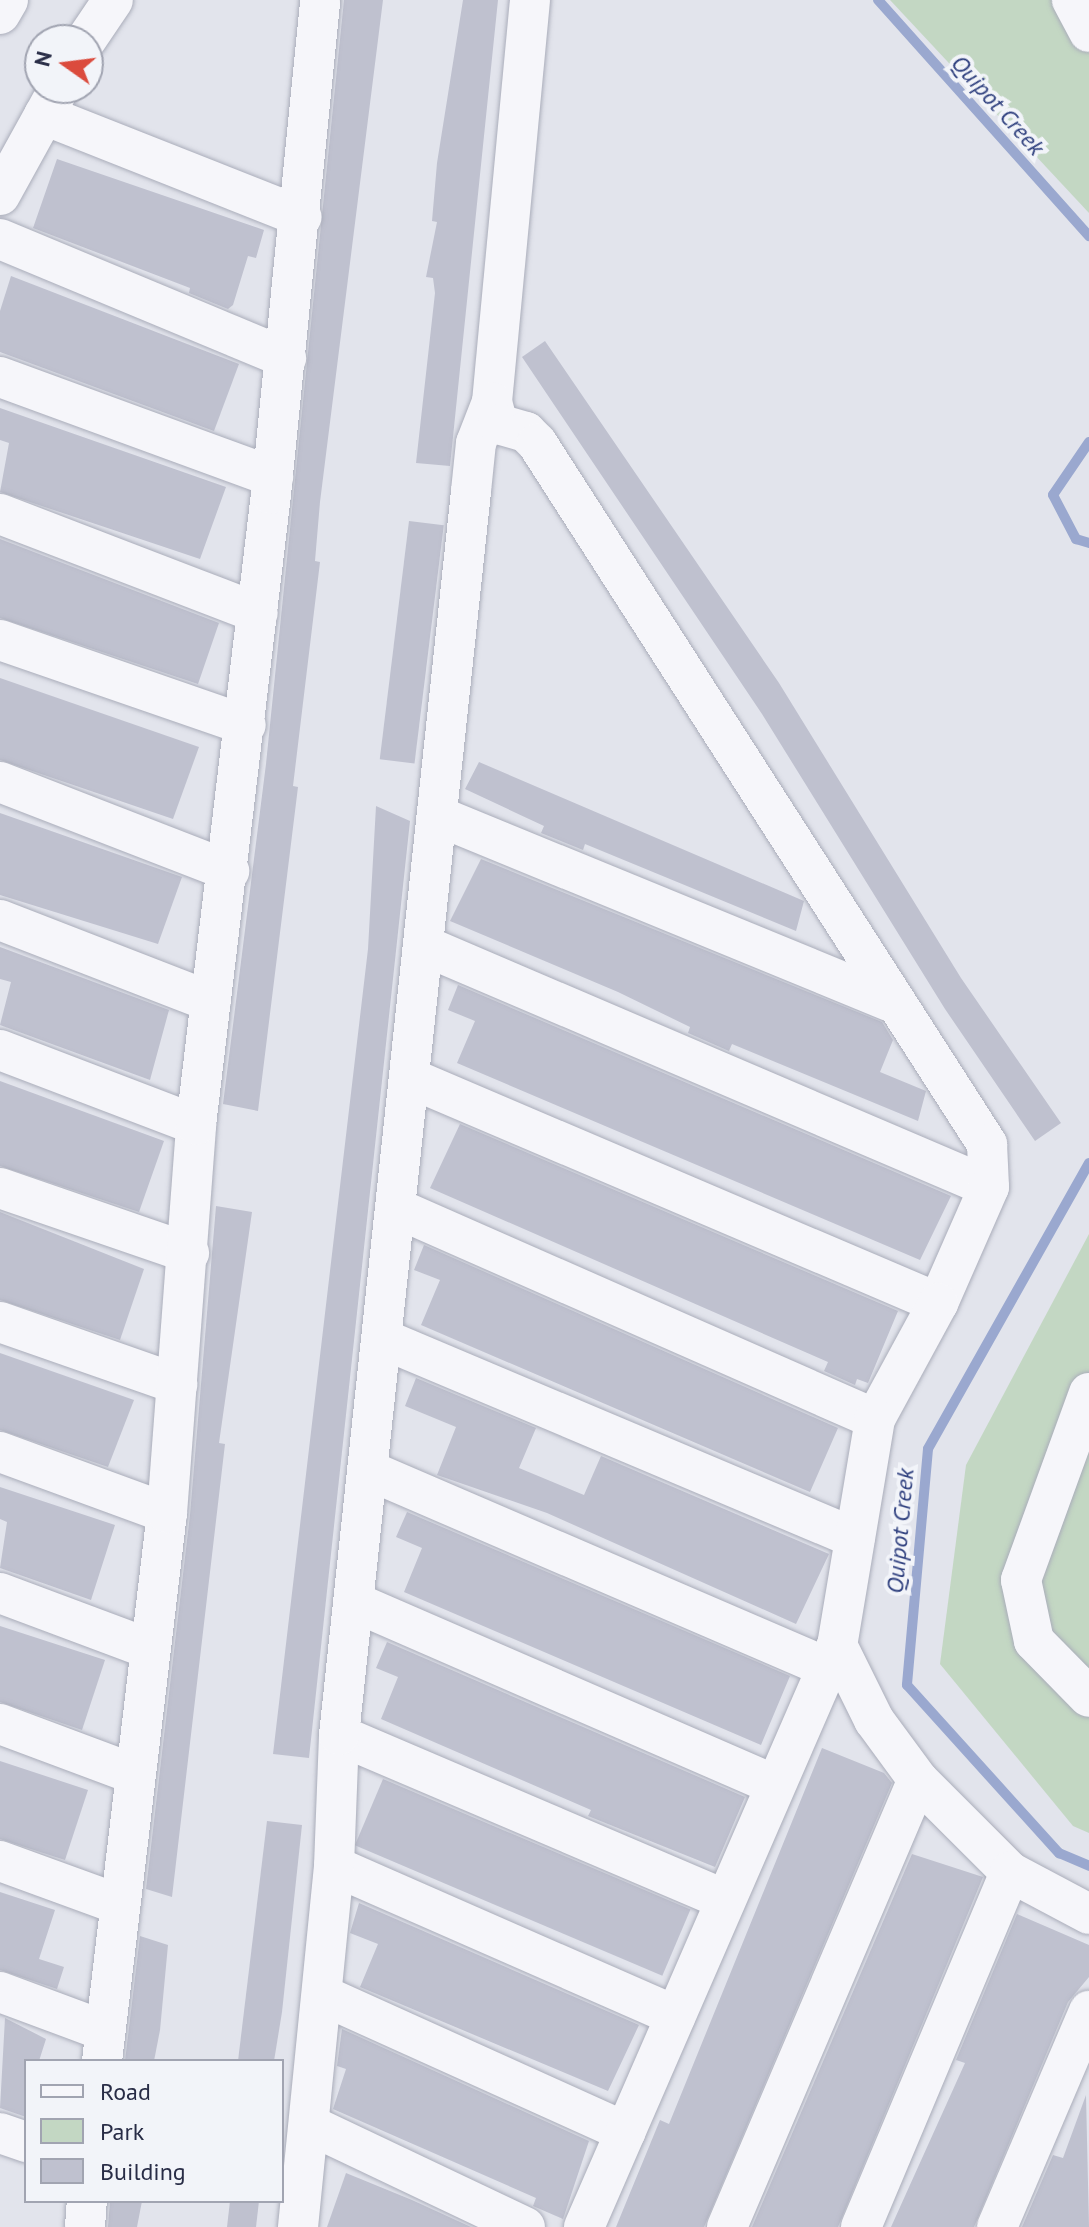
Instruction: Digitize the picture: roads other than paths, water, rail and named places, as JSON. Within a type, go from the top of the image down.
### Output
[{"type":"street","points":[[0,14],[8,0]]},
{"type":"street","points":[[97,24],[113,0]]},
{"type":"street","points":[[0,1992],[104,2046],[118,1904],[167,1513],[189,1253],[196,1125],[229,871],[302,217],[320,0]]},
{"type":"street","points":[[298,2227],[334,1866],[339,1735],[476,443],[492,402],[530,0]]},
{"type":"street","points":[[1072,0],[1089,32]]},
{"type":"street","points":[[0,195],[51,104]]},
{"type":"street","points":[[56,104],[302,217]]},
{"type":"street","points":[[0,239],[286,358]]},
{"type":"street","points":[[0,377],[273,477]]},
{"type":"street","points":[[492,402],[498,424],[526,432],[537,443],[890,1001],[987,1144],[989,1187],[938,1303],[875,1419],[832,1657],[584,2227]]},
{"type":"street","points":[[0,514],[258,613]]},
{"type":"street","points":[[0,640],[246,725]]},
{"type":"street","points":[[0,782],[229,871]]},
{"type":"street","points":[[438,816],[890,1001]]},
{"type":"street","points":[[0,920],[211,1002]]},
{"type":"street","points":[[425,946],[989,1187]]},
{"type":"street","points":[[0,1050],[196,1125]]},
{"type":"street","points":[[410,1078],[938,1303]]},
{"type":"street","points":[[0,1188],[189,1253]]},
{"type":"street","points":[[396,1208],[875,1419]]},
{"type":"street","points":[[0,1322],[177,1384]]},
{"type":"street","points":[[383,1339],[855,1538]]},
{"type":"street","points":[[1089,1393],[1021,1580],[1034,1641],[1089,1697]]},
{"type":"street","points":[[0,1452],[167,1513]]},
{"type":"street","points":[[368,1470],[832,1657],[918,1780],[1010,1872],[1089,1914]]},
{"type":"street","points":[[0,1593],[150,1649]]},
{"type":"street","points":[[354,1602],[775,1785]]},
{"type":"street","points":[[0,1724],[134,1774]]},
{"type":"street","points":[[339,1735],[725,1900]]},
{"type":"street","points":[[727,2227],[918,1780]]},
{"type":"street","points":[[0,1861],[118,1904]]},
{"type":"street","points":[[334,1866],[675,2016]]},
{"type":"street","points":[[861,2227],[1010,1872]]},
{"type":"street","points":[[322,1995],[625,2132]]},
{"type":"street","points":[[997,2227],[1089,2011]]},
{"type":"street","points":[[310,2125],[525,2227]]},
{"type":"street","points":[[0,2133],[24,2141]]},
{"type":"street","points":[[85,2227],[87,2203]]},
{"type":"waterway","name":"Quipot Creek","points":[[878,0],[1089,236]]},
{"type":"waterway","name":"Quipot Creek","points":[[1089,442],[1053,495],[1076,539],[1089,543]]},
{"type":"waterway","name":"Quipot Creek","points":[[1089,1163],[928,1449],[907,1685],[1059,1853],[1089,1866]]}]
